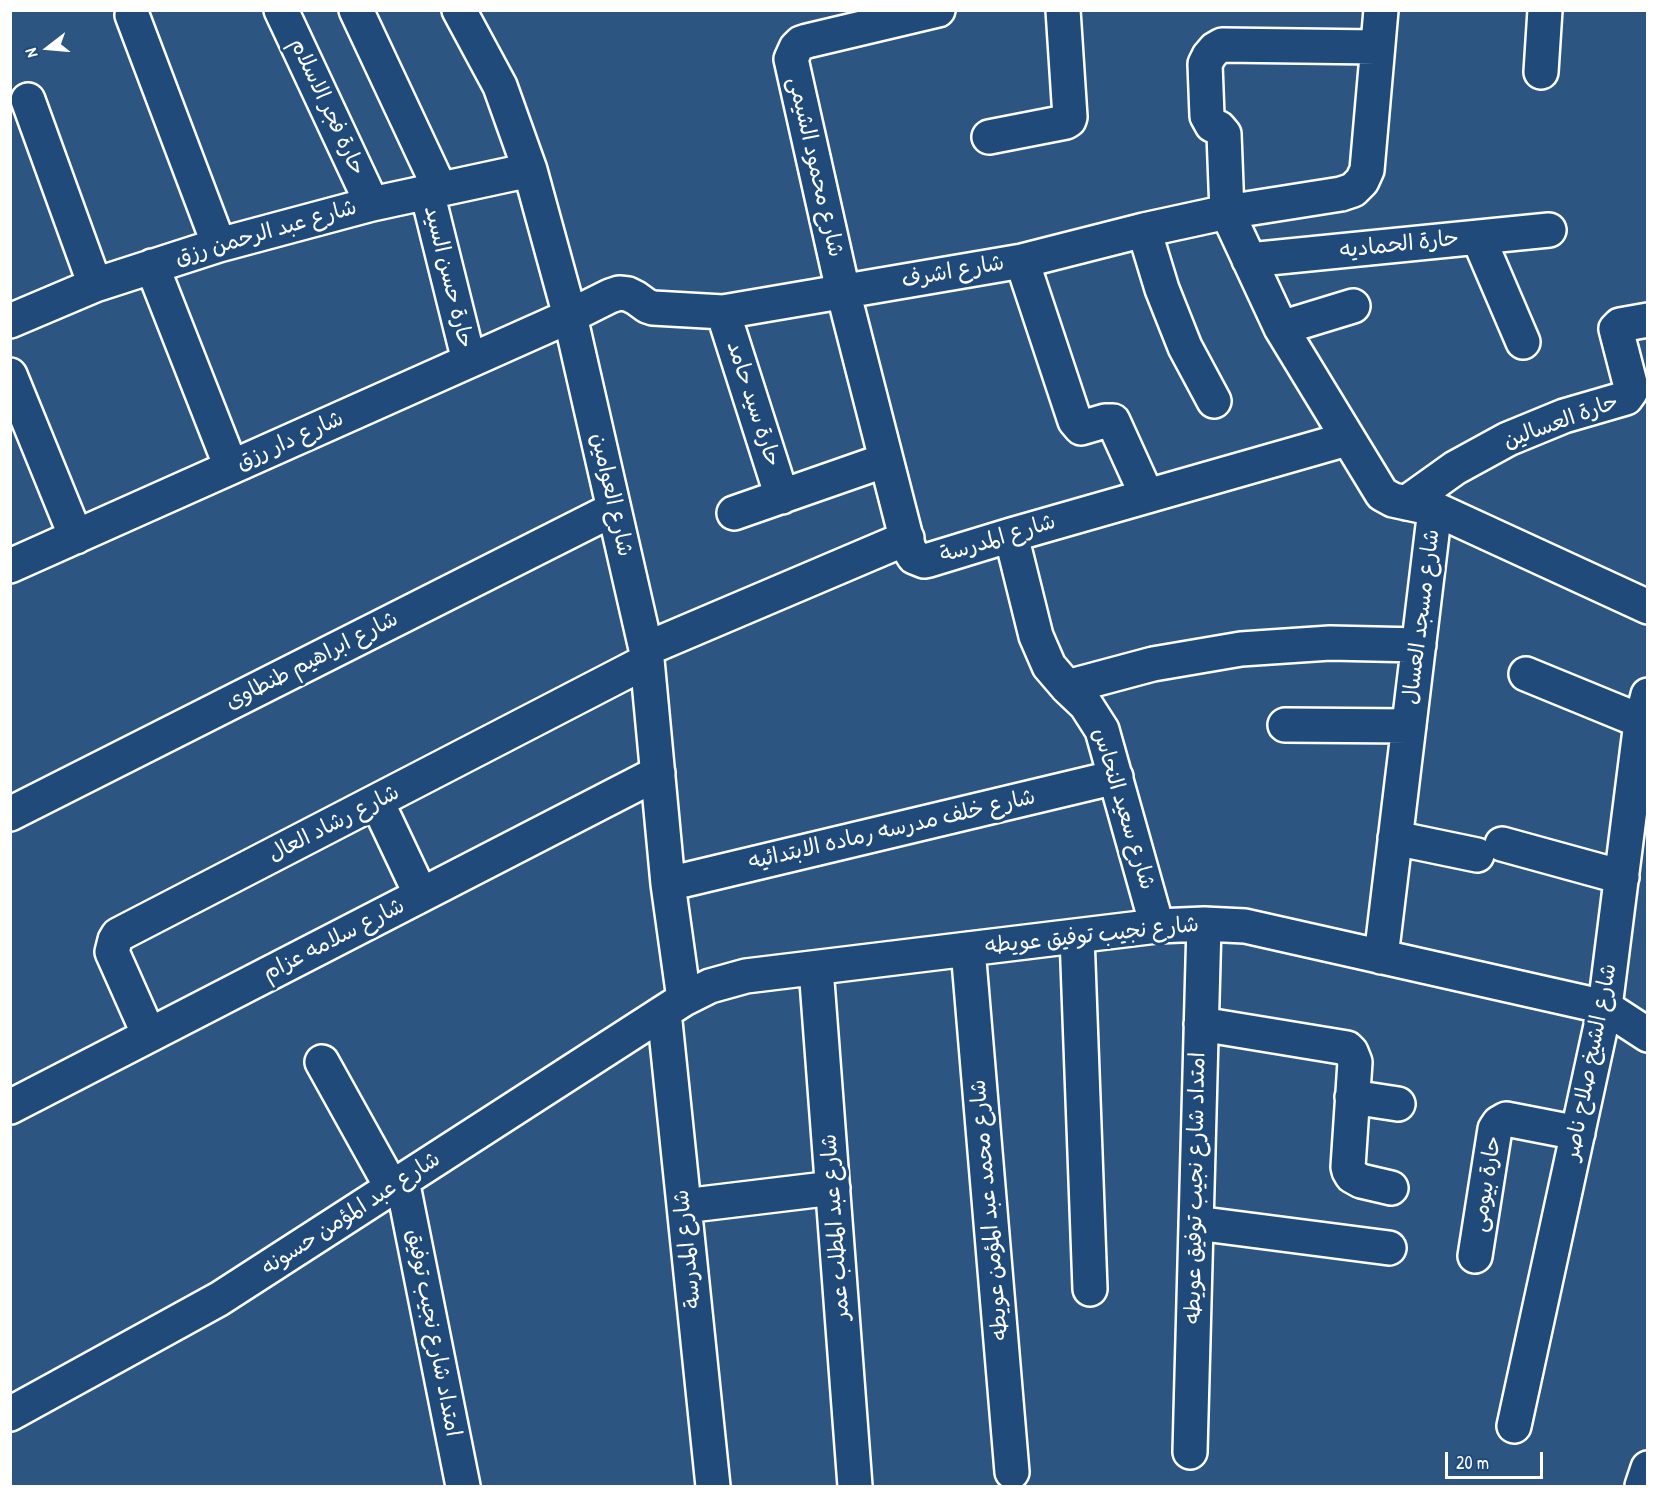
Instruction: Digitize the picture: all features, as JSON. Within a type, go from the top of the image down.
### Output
[{"type":"street","name":"حارة فجر الاسلام","points":[[281,10],[372,204]]},
{"type":"street","name":"حارة حسن السيد","points":[[356,10],[434,190],[469,361]]},
{"type":"street","name":"شارع العوامين","points":[[459,10],[500,86],[530,170],[570,316],[647,655],[668,884],[674,1005]]},
{"type":"street","name":"شارع محمود الشيمى","points":[[843,291],[792,66],[792,53],[801,43],[807,41],[938,10]]},
{"type":"street","points":[[989,137],[1069,120],[1063,10]]},
{"type":"street","points":[[1227,212],[1224,135],[1219,128],[1212,125],[1207,116],[1205,64],[1209,56],[1222,45],[1377,47],[1381,10]]},
{"type":"street","points":[[1541,72],[1545,10]]},
{"type":"street","points":[[132,15],[219,244]]},
{"type":"street","name":"شارع اشرف","points":[[570,316],[610,296],[619,294],[628,294],[653,308],[723,312],[1022,261],[1227,212],[1341,195],[1353,190],[1362,181],[1367,170],[1377,47]]},
{"type":"street","points":[[27,100],[95,285]]},
{"type":"street","name":"شارع عبد الرحمن رزق","points":[[10,321],[95,285],[219,244],[372,204],[530,170]]},
{"type":"street","name":"شارع مسجد العسال","points":[[1227,212],[1281,328],[1382,494],[1393,500],[1421,506],[1419,645],[1381,957]]},
{"type":"street","points":[[1144,230],[1162,289],[1181,337],[1214,401]]},
{"type":"street","name":"حارة الحماديه","points":[[1249,260],[1549,230]]},
{"type":"street","points":[[1478,237],[1523,342]]},
{"type":"street","points":[[1022,261],[1075,421],[1081,428],[1113,421],[1147,496]]},
{"type":"street","points":[[152,266],[231,467]]},
{"type":"street","name":"شارع المدرسة","points":[[843,291],[911,554],[924,561],[1347,439]]},
{"type":"street","points":[[1281,328],[1353,306]]},
{"type":"street","name":"حارة سيد حامد","points":[[723,312],[782,497]]},
{"type":"street","name":"شارع دار رزق","points":[[10,566],[570,316]]},
{"type":"street","name":"حارة العسالين","points":[[1421,506],[1455,468],[1508,439],[1564,416],[1626,398],[1631,387],[1616,329],[1620,325],[1647,320]]},
{"type":"street","points":[[10,375],[76,537]]},
{"type":"street","points":[[734,513],[886,460]]},
{"type":"street","points":[[1421,506],[1647,607]]},
{"type":"street","name":"شارع ابراهيم طنطاوى","points":[[10,814],[614,509]]},
{"type":"street","name":"شارع سعيد النحاس","points":[[1011,535],[1036,636],[1049,666],[1086,705],[1102,730],[1157,926]]},
{"type":"street","name":"شارع رشاد العال","points":[[149,1035],[112,952],[118,935],[376,802],[647,655],[907,538]]},
{"type":"street","points":[[1067,687],[1153,664],[1241,649],[1330,643],[1419,645]]},
{"type":"street","points":[[1526,674],[1645,714]]},
{"type":"street","name":"شارع الشيخ صلاح ناصر","points":[[1514,1426],[1605,1007],[1645,714]]},
{"type":"street","points":[[1285,725],[1409,726]]},
{"type":"street","name":"شارع سلامه عزام","points":[[10,1107],[658,773]]},
{"type":"street","name":"شارع خلف مدرسه رماده الابتدائيه","points":[[668,884],[1116,777]]},
{"type":"street","points":[[376,802],[421,895]]},
{"type":"street","points":[[1395,838],[1489,849],[1622,877]]},
{"type":"street","name":"شارع نجيب توفيق عويطه","points":[[674,1005],[710,986],[746,976],[1157,926],[1204,924],[1245,926],[1605,1007]]},
{"type":"street","name":"امتداد شارع نجيب توفيق عويطه","points":[[1190,1452],[1204,924]]},
{"type":"street","points":[[1077,936],[1090,1289]]},
{"type":"street","name":"شارع محمد عبد المؤمن عويطه","points":[[968,949],[1012,1472]]},
{"type":"street","name":"شارع عبد المطلب عمر","points":[[816,968],[855,1486]]},
{"type":"street","name":"شارع المدرسة","points":[[674,1005],[684,1206],[713,1486]]},
{"type":"street","name":"شارع عبد المؤمن حسونه","points":[[10,1414],[219,1299],[674,1005]]},
{"type":"street","points":[[1605,1007],[1647,1035]]},
{"type":"street","points":[[1201,1024],[1347,1048],[1355,1062],[1349,1171],[1352,1176],[1361,1181],[1391,1188]]},
{"type":"street","name":"امتداد شارع نجيب توفيق","points":[[322,1062],[397,1184],[463,1486]]},
{"type":"street","points":[[1352,1097],[1398,1104]]},
{"type":"street","name":"حارة بيومى","points":[[1475,1256],[1495,1130],[1499,1122],[1506,1119],[1578,1133]]},
{"type":"street","points":[[684,1206],[833,1188]]},
{"type":"street","points":[[1196,1223],[1389,1248]]},
{"type":"street","points":[[1642,1486],[1647,1468]]}]
